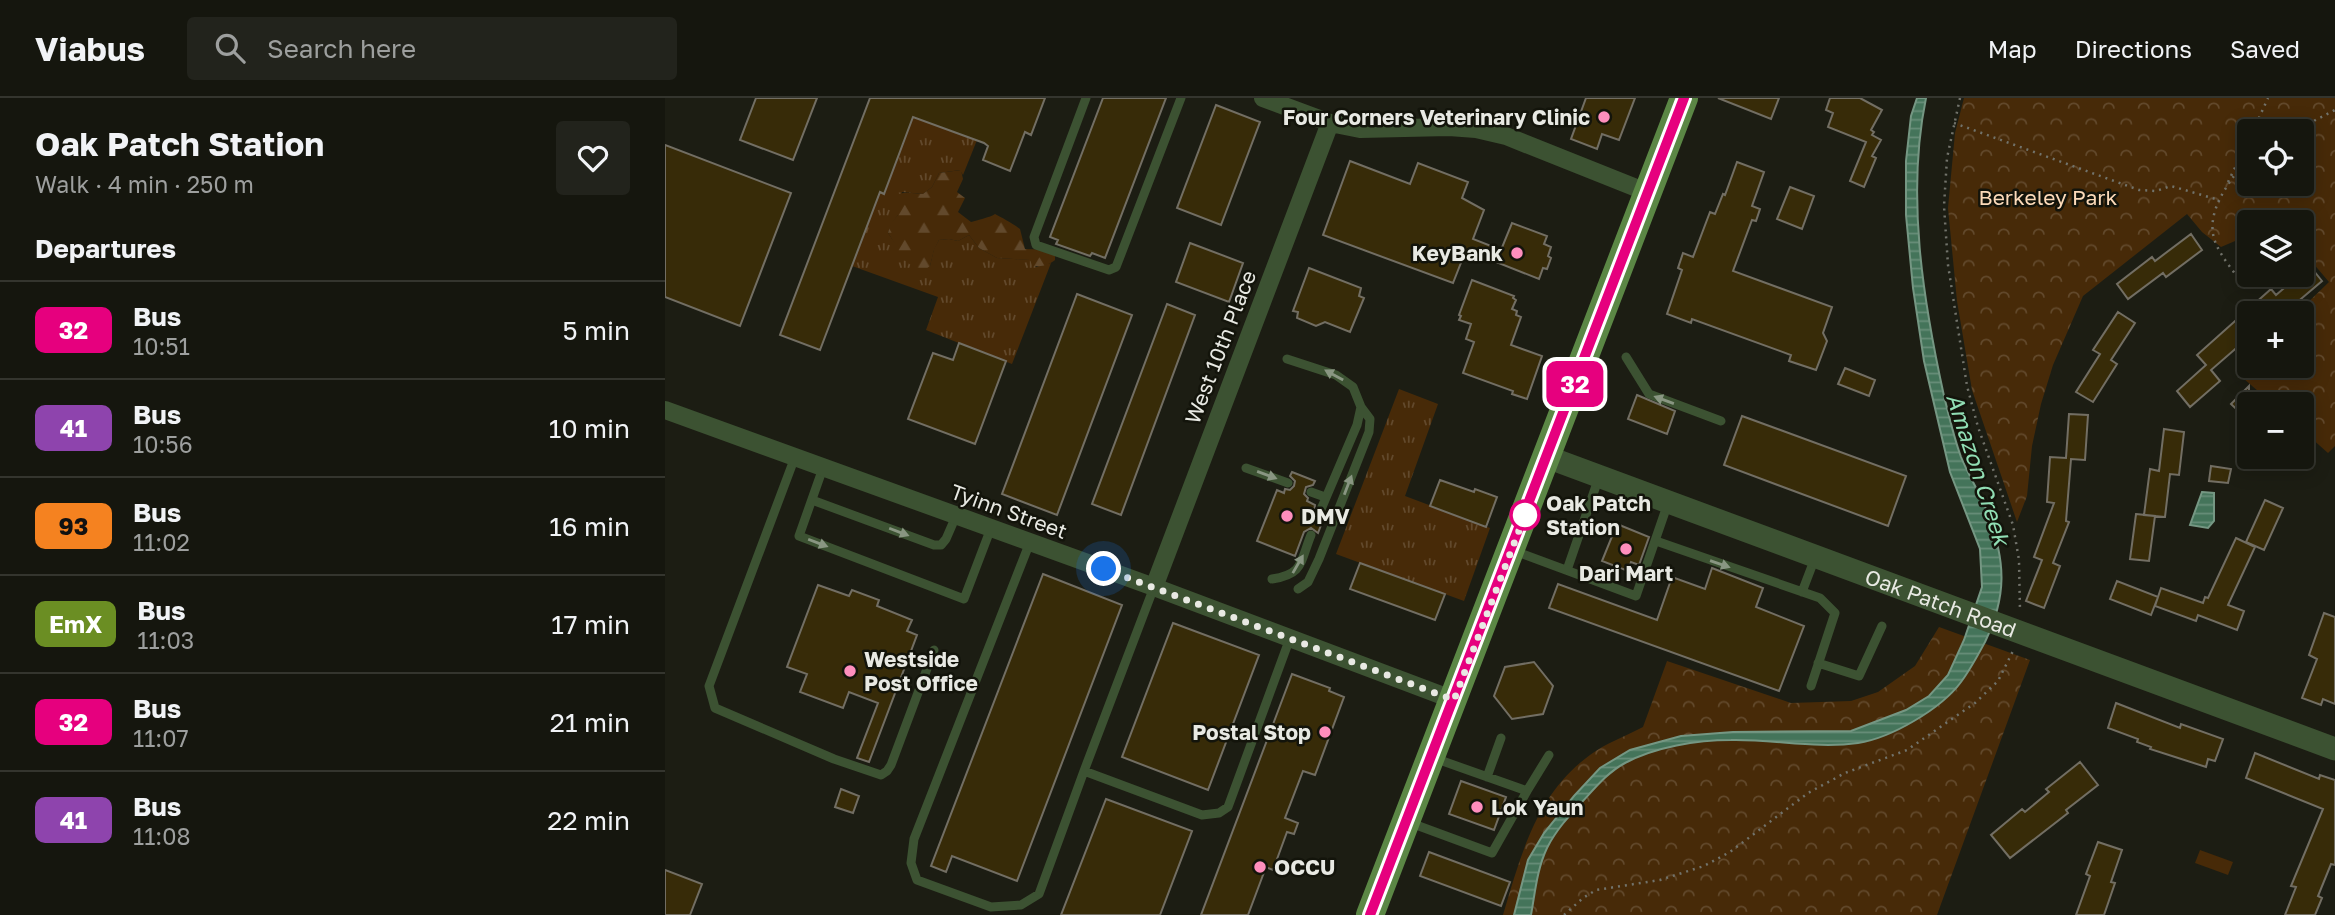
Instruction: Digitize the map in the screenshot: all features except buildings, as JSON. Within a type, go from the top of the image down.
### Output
[{"type":"main road","points":[[1370,915],[1684,98]]},
{"type":"street","points":[[1263,98],[1330,123],[1360,129],[1449,127],[1476,129],[1506,136],[1649,193]]},
{"type":"street","name":"West 10th Place","points":[[1154,587],[1330,123]]},
{"type":"street","name":"Tyinn Street","points":[[665,410],[1154,587],[1454,700]]},
{"type":"street","name":"Oak Patch Road","points":[[1547,457],[2335,749]]},
{"type":"lane","points":[[1086,98],[1034,237],[1036,244],[1109,270],[1116,267],[1181,98]]},
{"type":"lane","points":[[1626,357],[1649,394],[1721,421]]},
{"type":"lane","points":[[1287,359],[1336,375],[1353,387],[1361,407],[1370,419],[1369,432],[1319,559],[1308,582],[1298,589]]},
{"type":"lane","points":[[1319,514],[1357,425],[1361,407]]},
{"type":"lane","points":[[795,457],[709,686],[715,708],[834,759],[881,775],[891,765],[934,650]]},
{"type":"lane","points":[[823,468],[799,536],[964,599],[991,528]]},
{"type":"lane","points":[[1246,468],[1288,483]]},
{"type":"lane","points":[[1567,570],[1599,477]]},
{"type":"lane","points":[[1311,492],[1325,497]]},
{"type":"lane","points":[[812,500],[934,545],[941,545],[946,540],[956,516]]},
{"type":"lane","points":[[1511,549],[1636,596],[1668,503]]},
{"type":"lane","points":[[1272,579],[1296,572],[1311,535]]},
{"type":"lane","points":[[1655,541],[1820,598],[1835,613],[1811,686]]},
{"type":"lane","points":[[1031,542],[914,839],[911,863],[916,880],[991,908],[1021,905],[1039,894],[1154,587]]},
{"type":"lane","points":[[1802,592],[1815,557]]},
{"type":"lane","points":[[1818,663],[1859,676],[1882,626]]},
{"type":"lane","points":[[1084,771],[1202,814],[1219,813],[1227,807],[1290,638]]},
{"type":"lane","points":[[1487,777],[1501,738]]},
{"type":"lane","points":[[1406,822],[1492,853],[1549,755]]},
{"type":"lane","points":[[1431,757],[1527,791]]},
{"type":"path","points":[[2258,119],[2269,98]]},
{"type":"path","points":[[2314,121],[2335,110]]},
{"type":"path","points":[[1953,122],[2139,190],[2156,191],[2171,186],[2219,200]]},
{"type":"path","points":[[2237,164],[2219,200],[2213,223],[2214,237],[2237,276]]},
{"type":"path","points":[[2225,189],[2237,172]]},
{"type":"green space","name":"Berkeley Park","points":[[1964,98],[2335,98],[2335,446],[2328,453],[2314,441],[2314,392],[2259,392],[2243,378],[2314,378],[2314,301],[2309,301],[2329,282],[2314,264],[2314,210],[2237,210],[2237,240],[2221,247],[2202,232],[2187,214],[2083,296],[2053,365],[2041,404],[2032,446],[2027,496],[2017,522],[1972,390],[1957,301],[1948,208],[1955,133]]},
{"type":"green space","points":[[913,117],[977,140],[963,175],[960,170],[939,173],[932,187],[923,194],[902,192],[898,215],[888,233],[897,246],[930,266],[939,240],[958,241],[969,235],[979,248],[997,258],[1031,260],[1036,267],[1051,263],[1012,364],[926,330],[938,297],[852,266],[880,192],[885,193]]},
{"type":"green space","points":[[961,170],[963,179],[957,192],[965,198],[958,212],[971,222],[995,214],[1020,229],[1025,249],[1052,250],[1055,260],[1038,266],[1032,265],[1030,260],[997,258],[979,248],[969,235],[958,241],[939,240],[930,266],[926,269],[906,261],[888,233],[891,223],[898,215],[897,209],[890,203],[896,196],[904,193],[923,194],[932,187],[939,173]]},
{"type":"green space","points":[[1399,389],[1438,404],[1405,496],[1490,528],[1464,601],[1336,554]]},
{"type":"green space","points":[[1939,627],[2030,660],[1937,915],[1503,915],[1524,848],[1543,807],[1571,771],[1590,755],[1643,727],[1667,661],[1791,703],[1851,701],[1878,692],[1915,666]]},
{"type":"green space","points":[[2200,850],[2233,862],[2228,875],[2195,863]]},
{"type":"shaded area","points":[[1917,98],[1926,98],[1917,172],[1917,210],[1930,323],[1956,442],[1988,514],[2001,563],[1997,609],[1985,642],[1961,682],[1941,702],[1900,729],[1871,740],[1842,745],[1747,740],[1704,741],[1663,749],[1625,763],[1602,781],[1559,829],[1541,864],[1531,915],[1514,915],[1528,860],[1544,833],[1600,768],[1630,750],[1681,736],[1733,732],[1851,731],[1906,710],[1929,696],[1948,675],[1964,640],[1982,587],[1980,549],[1950,472],[1924,361],[1913,288],[1906,215],[1906,161],[1911,116]]},
{"type":"shaded area","points":[[2202,492],[2214,493],[2214,521],[2208,528],[2190,525]]},
{"type":"bus line","name":"32","points":[[1370,915],[1684,98]]},
{"type":"place","name":"Four Corners Veterinary Clinic","points":[[1604,117]]},
{"type":"place","name":"KeyBank","points":[[1517,253]]},
{"type":"place","name":"Oak Patch Station","points":[[1525,515]]},
{"type":"place","name":"DMV","points":[[1287,516]]},
{"type":"place","name":"Dari Mart","points":[[1626,549]]},
{"type":"place","name":"Westside Post Office","points":[[850,671]]},
{"type":"place","name":"Postal Stop","points":[[1325,732]]},
{"type":"place","name":"Lok Yaun","points":[[1477,807]]},
{"type":"place","name":"OCCU","points":[[1260,867]]},
{"type":"route","points":[[1104,569],[1454,700],[1525,515]]},
{"type":"water label","name":"Amazon Creek","points":[[1979,469]]}]
